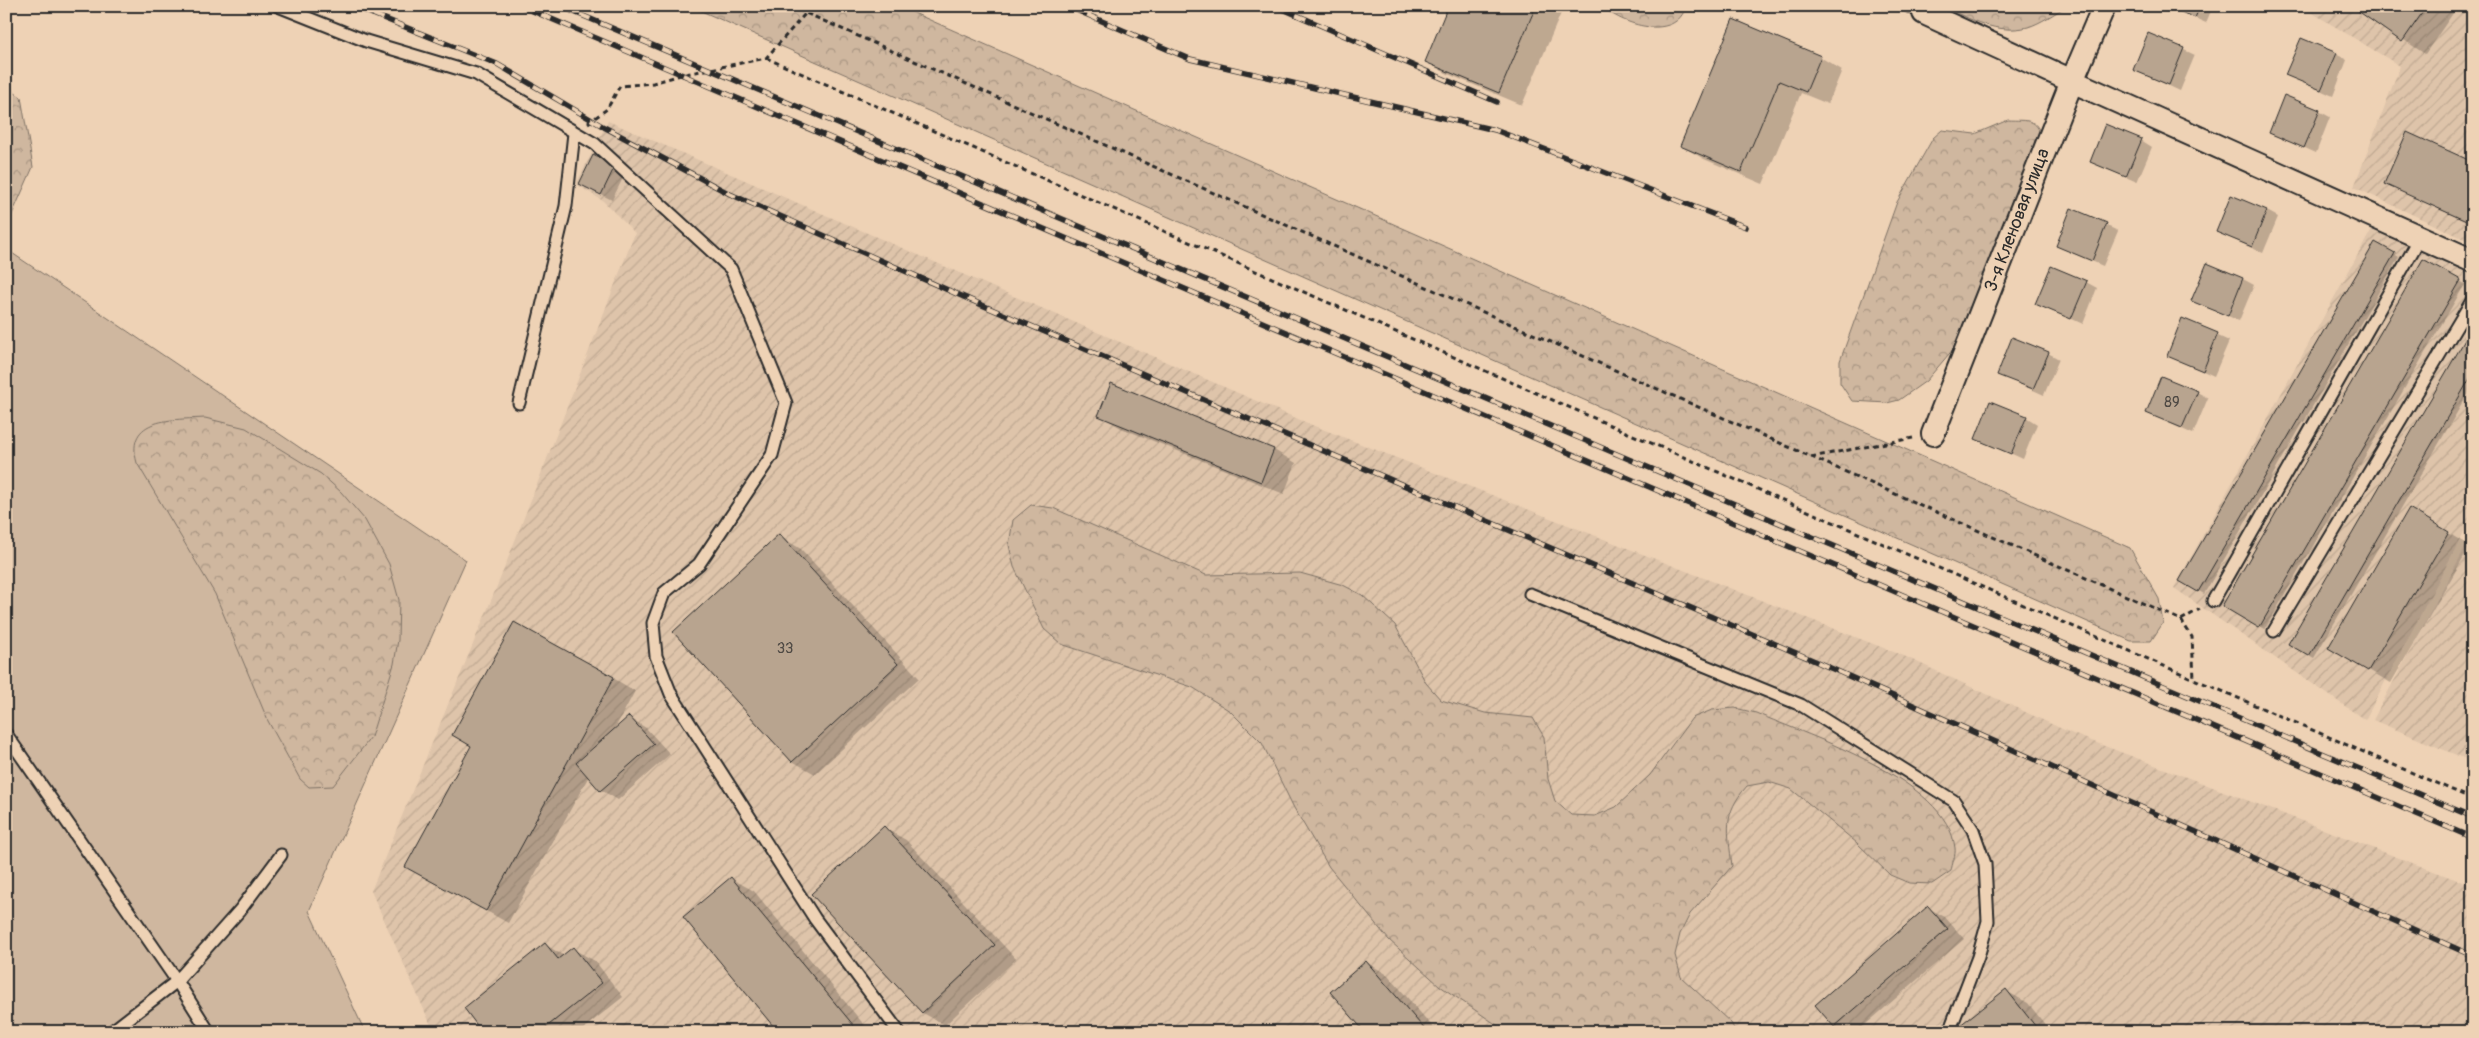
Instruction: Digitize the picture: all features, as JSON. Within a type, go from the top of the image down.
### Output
[{"type":"street","name":"3-я Кленовая улица","points":[[1933,434],[2072,82],[2104,6]]},
{"type":"street","points":[[1916,9],[2072,82],[2473,261]]},
{"type":"lane","points":[[278,6],[366,40],[476,74],[595,144],[731,269],[786,403],[772,455],[699,564],[664,593],[653,623],[656,656],[671,694],[804,903],[899,1032]]},
{"type":"lane","points":[[519,403],[566,206],[574,132]]},
{"type":"lane","points":[[2213,601],[2420,238]]},
{"type":"lane","points":[[2274,631],[2473,299]]},
{"type":"lane","points":[[1530,594],[1801,706],[1954,801],[1973,830],[1985,864],[1988,921],[1978,958],[1949,1032]]},
{"type":"lane","points":[[6,734],[177,981],[209,1032]]},
{"type":"lane","points":[[111,1032],[177,981],[240,910],[282,855]]},
{"type":"path","points":[[790,6],[2181,620],[2192,637],[2194,679]]},
{"type":"path","points":[[574,132],[607,109],[620,86],[653,83],[681,75],[766,58],[806,13]]},
{"type":"path","points":[[766,58],[2473,799]]},
{"type":"path","points":[[1810,457],[1933,434]]},
{"type":"path","points":[[2181,620],[2213,601]]},
{"type":"shaded area","points":[[2301,6],[2473,6],[2473,243],[2354,187],[2400,66]]},
{"type":"shaded area","points":[[608,121],[1312,425],[1904,656],[2073,734],[2473,886],[2473,1032],[434,1032],[371,891],[502,574],[635,233],[603,201],[576,184]]},
{"type":"shaded area","points":[[2372,229],[2473,274],[2473,515],[2365,720],[2174,588]]},
{"type":"shaded area","points":[[2473,533],[2473,762],[2373,720]]},
{"type":"green space","points":[[690,6],[898,6],[2130,548],[2159,599],[2163,623],[2151,641],[2131,641]]},
{"type":"green space","points":[[1602,6],[1686,6],[1680,17],[1671,24],[1660,27],[1647,27],[1622,19]]},
{"type":"green space","points":[[1942,6],[2067,6],[2048,18],[2028,27],[2005,29],[1984,24]]},
{"type":"green space","points":[[6,87],[21,97],[33,167],[6,228]]},
{"type":"green space","points":[[2008,120],[2026,121],[2034,124],[2040,132],[2042,139],[1955,347],[1926,381],[1899,400],[1887,403],[1852,401],[1840,383],[1840,361],[1897,202],[1933,138],[1942,130],[1975,134]]},
{"type":"green space","points":[[6,249],[466,560],[309,911],[365,1032],[6,1032]]},
{"type":"green space","points":[[205,418],[246,428],[321,474],[341,492],[365,520],[389,564],[399,600],[398,640],[394,664],[371,737],[333,786],[309,787],[300,779],[268,721],[215,594],[137,463],[135,448],[138,436],[145,429],[166,421]]},
{"type":"green space","points":[[1031,505],[1053,508],[1206,575],[1300,573],[1343,585],[1362,595],[1395,625],[1426,683],[1441,700],[1485,713],[1533,718],[1544,737],[1548,779],[1555,801],[1571,815],[1595,816],[1616,807],[1650,775],[1692,718],[1712,710],[1735,708],[1756,713],[1841,748],[1903,781],[1928,801],[1946,823],[1955,848],[1951,871],[1932,884],[1909,883],[1890,875],[1857,843],[1791,789],[1769,782],[1747,786],[1739,796],[1730,815],[1728,833],[1732,866],[1690,914],[1680,934],[1675,955],[1681,977],[1731,1023],[1736,1032],[1507,1032],[1440,986],[1389,940],[1329,867],[1294,808],[1262,743],[1230,711],[1192,687],[1061,644],[1044,629],[1014,567],[1009,545],[1013,520]]},
{"type":"building","points":[[1448,6],[1536,6],[1499,93],[1425,62]]},
{"type":"building","points":[[2167,6],[2200,6],[2195,18]]},
{"type":"building","points":[[2351,6],[2427,6],[2402,42]]},
{"type":"building","points":[[1733,19],[1821,56],[1806,92],[1779,81],[1741,172],[1680,146]]},
{"type":"building","points":[[2148,33],[2184,48],[2169,85],[2133,70]]},
{"type":"building","points":[[2301,38],[2337,53],[2321,90],[2285,75]]},
{"type":"building","points":[[2284,95],[2320,110],[2304,148],[2269,133]]},
{"type":"building","points":[[2105,124],[2142,139],[2126,177],[2090,162]]},
{"type":"building","points":[[2407,132],[2473,162],[2473,224],[2384,184]]},
{"type":"building","points":[[593,155],[615,166],[601,195],[579,184]]},
{"type":"building","points":[[2231,195],[2267,210],[2252,247],[2216,232]]},
{"type":"building","points":[[2071,208],[2107,223],[2092,261],[2056,246]]},
{"type":"building","points":[[2375,242],[2395,253],[2198,592],[2179,581]]},
{"type":"building","points":[[2423,259],[2461,280],[2259,628],[2222,606]]},
{"type":"building","points":[[2207,263],[2243,278],[2228,316],[2191,301]]},
{"type":"building","points":[[2051,266],[2087,281],[2071,319],[2035,304]]},
{"type":"building","points":[[2182,318],[2218,333],[2203,371],[2167,356]]},
{"type":"building","points":[[2473,326],[2473,373],[2309,656],[2288,644]]},
{"type":"building","points":[[2012,337],[2049,352],[2033,389],[1997,375]]},
{"type":"building","points":[[2161,376],[2198,391],[2182,428],[2146,413]]},
{"type":"building","points":[[1111,383],[1274,449],[1261,482],[1098,416]]},
{"type":"building","points":[[1990,401],[2027,416],[2011,454],[1975,439]]},
{"type":"building","points":[[2409,508],[2449,532],[2368,671],[2328,648]]},
{"type":"building","points":[[779,534],[898,664],[792,762],[673,632]]},
{"type":"building","points":[[514,622],[614,677],[486,911],[405,867],[471,746],[452,735]]},
{"type":"building","points":[[629,716],[654,744],[600,791],[576,763]]},
{"type":"building","points":[[884,826],[995,945],[922,1013],[811,894]]},
{"type":"building","points":[[731,877],[859,1032],[778,1032],[683,917]]},
{"type":"building","points":[[1928,906],[1948,929],[1834,1027],[1815,1005]]},
{"type":"building","points":[[545,943],[558,959],[573,947],[602,983],[540,1032],[482,1032],[464,1008]]},
{"type":"building","points":[[1366,961],[1427,1032],[1365,1032],[1330,992]]},
{"type":"building","points":[[2006,989],[2040,1032],[1964,1032],[1959,1026]]},
{"type":"railway","points":[[353,6],[497,64],[604,127],[730,194],[982,305],[1815,661],[2473,956]]},
{"type":"railway","points":[[521,6],[2473,838]]},
{"type":"railway","points":[[560,6],[2473,817]]},
{"type":"railway","points":[[1067,6],[1190,59],[1495,130],[1746,227]]},
{"type":"railway","points":[[1276,6],[1497,102]]}]
